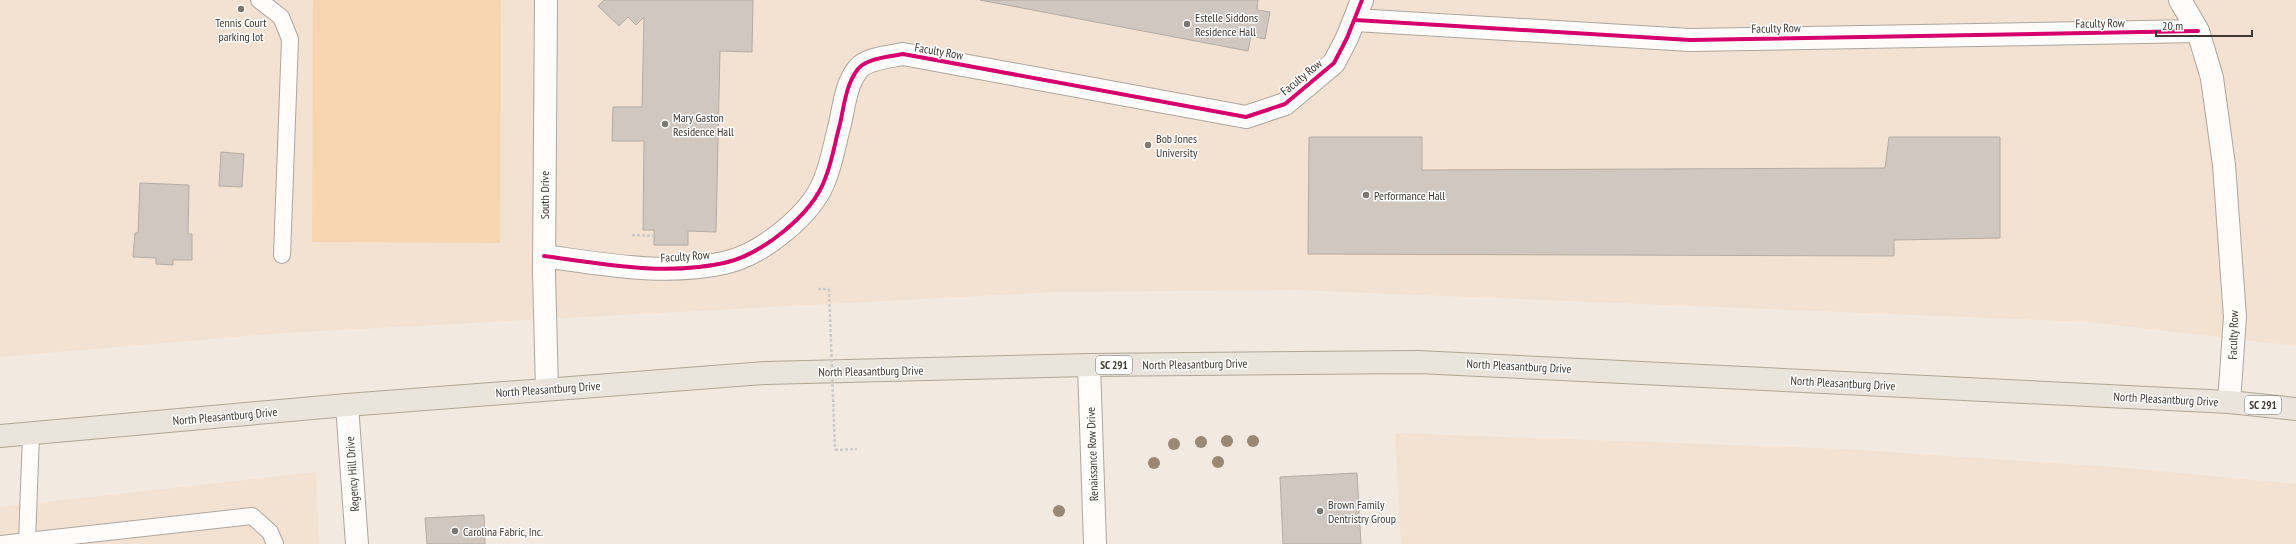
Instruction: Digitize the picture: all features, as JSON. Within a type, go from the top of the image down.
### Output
[{"type":"main road","name":"North Pleasantburg Drive","points":[[0,436],[348,404],[765,373],[1089,365],[1418,362],[2230,402],[2296,409]]},
{"type":"street","name":"South Drive","points":[[546,0],[544,256],[547,389]]},
{"type":"street","name":"Faculty Row","points":[[2180,0],[2198,31],[2212,78],[2224,166],[2235,317],[2230,402]]},
{"type":"street","name":"Faculty Row","points":[[544,256],[634,268],[685,269],[725,263],[755,250],[784,233],[809,206],[825,180],[850,84],[858,69],[871,61],[903,54],[1246,117],[1285,104],[1334,63],[1358,10],[1690,40],[2198,31]]},
{"type":"street","name":"Renaissance Row Drive","points":[[1089,365],[1095,544]]},
{"type":"street","name":"Regency Hill Drive","points":[[348,404],[356,544]]},
{"type":"lane","points":[[259,0],[281,17],[290,40],[282,255]]},
{"type":"lane","points":[[27,543],[31,434]]},
{"type":"lane","points":[[2,544],[27,543],[252,516],[270,532],[275,544]]},
{"type":"path","points":[[632,235],[654,236]]},
{"type":"path","points":[[818,289],[829,290],[835,450],[857,449]]},
{"type":"shaded area","name":"Bob Jones University","points":[[0,0],[2296,0],[2296,346],[2088,322],[1296,290],[1056,292],[284,333],[0,357]]},
{"type":"shaded area","points":[[313,0],[501,0],[500,243],[312,242]]},
{"type":"shaded area","points":[[1395,433],[1845,449],[2128,468],[2296,484],[2296,544],[1401,544]]},
{"type":"shaded area","points":[[316,472],[319,544],[0,544],[0,507]]},
{"type":"building","name":"Mary Gaston Residence Hall","points":[[604,0],[753,0],[752,52],[720,51],[716,232],[688,231],[688,245],[654,245],[654,230],[643,230],[644,141],[612,141],[613,107],[642,107],[644,17],[636,25],[628,17],[619,26],[598,6]]},
{"type":"building","name":"Estelle Siddons Residence Hall","points":[[980,0],[1258,0],[1257,10],[1270,12],[1265,39],[1251,36],[1248,51]]},
{"type":"building","points":[[1309,137],[1422,137],[1422,170],[1885,168],[1889,137],[2000,137],[2000,238],[1894,240],[1894,256],[1308,254]]},
{"type":"building","points":[[221,152],[244,154],[242,187],[219,186]]},
{"type":"building","points":[[140,183],[189,185],[188,234],[192,234],[192,260],[173,260],[173,265],[156,264],[156,258],[133,257],[135,233],[138,233]]},
{"type":"building","name":"Brown Family Dentristry Group","points":[[1357,473],[1361,544],[1283,544],[1280,477]]},
{"type":"building","name":"Carolina Fabric, Inc.","points":[[484,515],[485,544],[427,544],[425,518]]},
{"type":"cycle path","points":[[544,256],[611,265],[656,269],[679,269],[724,263],[754,252],[784,232],[809,206],[818,193],[830,166],[846,95],[851,81],[862,65],[873,60],[903,54],[1246,117],[1285,104],[1334,63],[1347,38],[1362,0]]},
{"type":"cycle path","points":[[1355,20],[1690,40],[2198,31]]},
{"type":"place","name":"Tennis Court parking lot","points":[[241,9]]},
{"type":"place","name":"Estelle Siddons Residence Hall","points":[[1187,24]]},
{"type":"place","name":"Mary Gaston Residence Hall","points":[[665,124]]},
{"type":"place","name":"Bob Jones University","points":[[1148,145]]},
{"type":"place","name":"Performance Hall","points":[[1366,195]]},
{"type":"place","name":"Brown Family Dentristry Group","points":[[1320,511]]},
{"type":"place","name":"Carolina Fabric, Inc.","points":[[455,531]]}]
